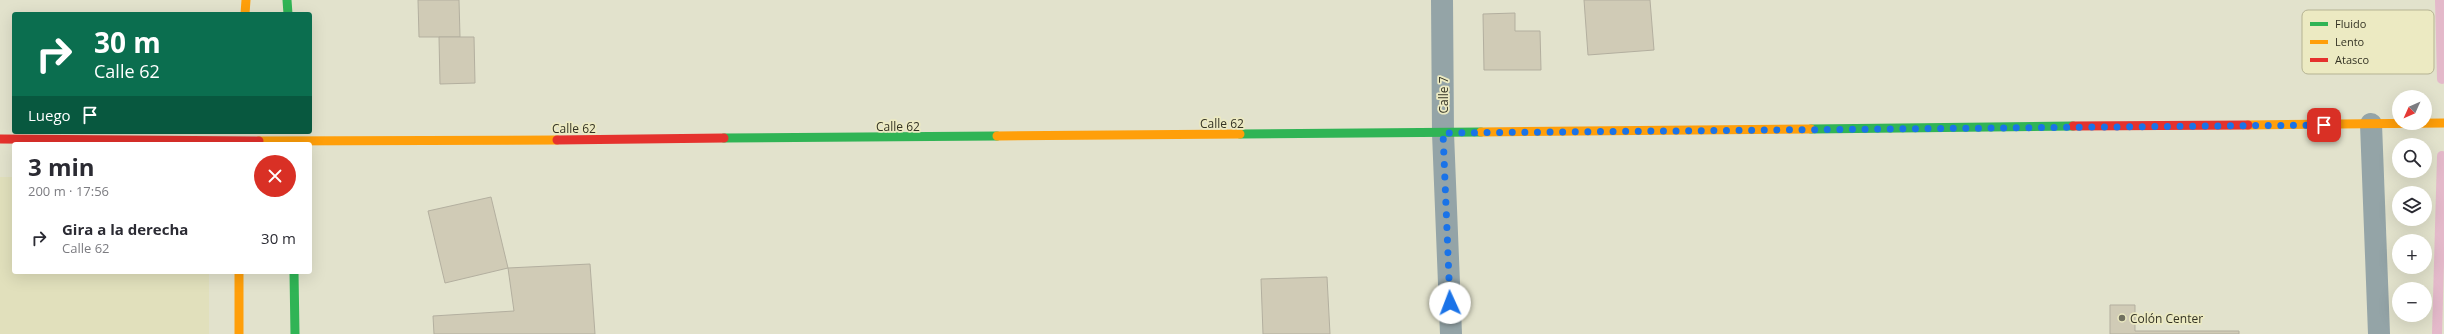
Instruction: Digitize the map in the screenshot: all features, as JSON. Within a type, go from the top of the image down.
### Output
[{"type":"street","points":[[245,12],[246,0]]},
{"type":"street","points":[[288,0],[288,12]]},
{"type":"street","name":"Calle 7","points":[[1442,0],[1443,133],[1451,334]]},
{"type":"street","name":"Calle 62","points":[[312,143],[2444,123]]},
{"type":"street","points":[[2371,124],[2379,334]]},
{"type":"street","name":"Calle 62","points":[[0,139],[238,139],[280,142]]},
{"type":"street","points":[[239,274],[239,334]]},
{"type":"street","points":[[294,274],[295,334]]},
{"type":"shaded area","points":[[0,177],[12,177],[12,274],[209,274],[209,334],[0,334]]},
{"type":"building","points":[[418,0],[459,0],[460,37],[419,37]]},
{"type":"building","points":[[1584,0],[1650,0],[1654,50],[1588,55]]},
{"type":"building","points":[[1515,13],[1515,31],[1540,31],[1541,70],[1484,70],[1483,14]]},
{"type":"building","points":[[439,37],[474,37],[475,83],[440,84]]},
{"type":"building","points":[[491,197],[508,268],[445,283],[428,211]]},
{"type":"building","points":[[590,264],[595,334],[434,334],[433,316],[514,311],[508,268]]},
{"type":"building","points":[[1327,277],[1330,334],[1263,334],[1261,279]]},
{"type":"building","name":"Colón Center","points":[[2110,305],[2135,305],[2135,331],[2239,331],[2239,334],[2110,334]]},
{"type":"waterway","points":[[2440,0],[2442,79]]},
{"type":"waterway","points":[[2437,334],[2442,156]]},
{"type":"traffic: fast","points":[[287,0],[288,12]]},
{"type":"traffic: fast","points":[[1811,129],[2073,126]]},
{"type":"traffic: fast","points":[[1240,134],[1481,132]]},
{"type":"traffic: fast","points":[[724,138],[997,136]]},
{"type":"traffic: fast","points":[[294,274],[295,334]]},
{"type":"traffic: slow","points":[[245,12],[246,0]]},
{"type":"traffic: slow","points":[[2248,125],[2444,123]]},
{"type":"traffic: slow","points":[[1481,132],[1811,129]]},
{"type":"traffic: slow","points":[[997,136],[1240,134]]},
{"type":"traffic: slow","points":[[259,141],[557,140]]},
{"type":"traffic: slow","points":[[239,274],[239,334]]},
{"type":"traffic: jam","points":[[2073,126],[2248,125]]},
{"type":"traffic: jam","points":[[557,140],[724,138]]},
{"type":"traffic: jam","points":[[0,139],[259,141]]},
{"type":"place","name":"Colón Center","points":[[2122,318]]},
{"type":"route","points":[[1450,303],[1443,133],[2324,125]]}]
